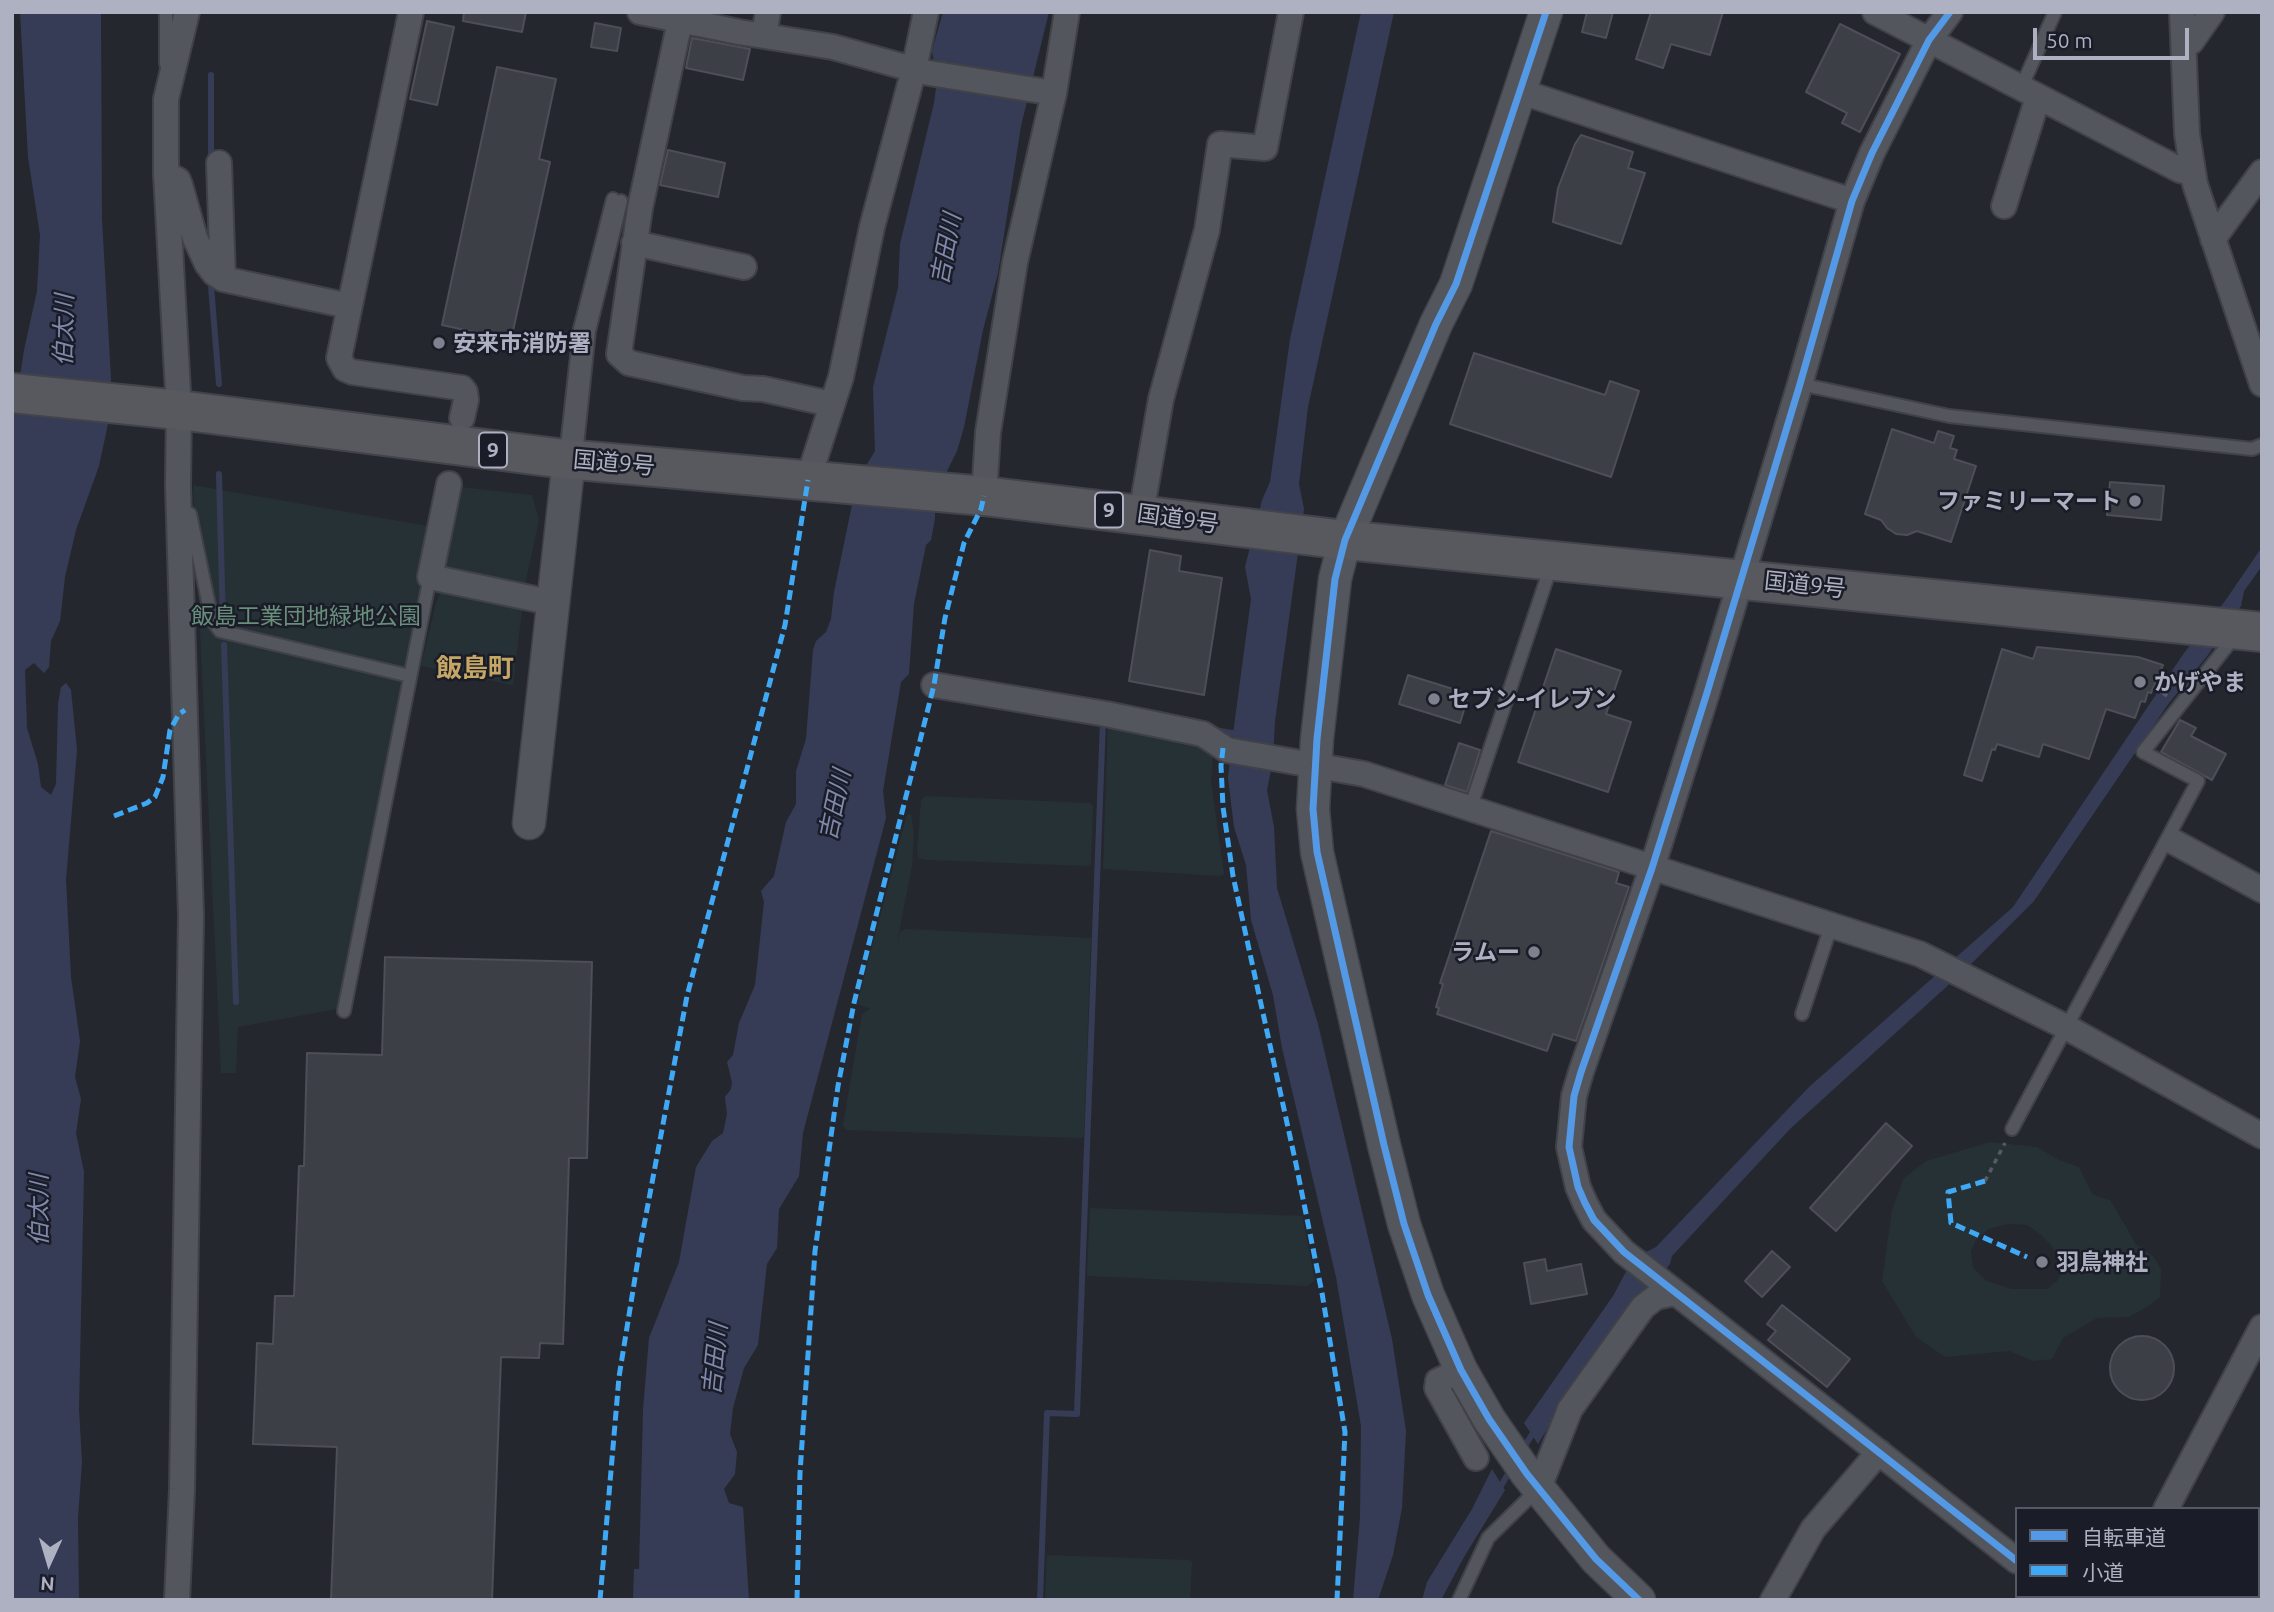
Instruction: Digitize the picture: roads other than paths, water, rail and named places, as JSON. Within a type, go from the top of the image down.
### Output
[{"type":"highway","name":"国道9号","points":[[12,393],[174,409],[570,459],[976,495],[1345,540],[2232,629]]},
{"type":"street","points":[[177,1600],[182,1475],[191,916],[166,174],[166,99],[187,12]]},
{"type":"street","points":[[411,12],[339,352],[341,365],[345,369],[462,388],[466,392],[462,418]]},
{"type":"street","points":[[640,12],[689,19],[766,23],[833,47],[919,71],[1054,93]]},
{"type":"street","points":[[813,480],[841,377],[872,227],[919,71],[926,12]]},
{"type":"street","points":[[976,495],[1015,262],[1054,93],[1067,12]]},
{"type":"street","points":[[1141,514],[1161,399],[1207,230],[1220,144],[1265,148],[1291,12]]},
{"type":"street","points":[[1546,12],[1456,284],[1436,324],[1345,540],[1335,579],[1314,765],[1313,809],[1317,852],[1384,1145],[1404,1224],[1428,1295],[1461,1370],[1532,1482],[1596,1559],[1639,1600]]},
{"type":"street","points":[[1875,12],[2180,170],[2193,173]]},
{"type":"street","points":[[1950,12],[1928,40],[1872,153],[1852,201],[1800,384],[1652,868],[1581,1072],[1574,1096],[1569,1147],[1578,1187],[1594,1220],[1609,1238],[1665,1286],[2015,1559]]},
{"type":"street","points":[[2182,12],[2187,134],[2193,173],[2262,384]]},
{"type":"street","points":[[2184,45],[2191,42],[2213,12]]},
{"type":"street","points":[[689,19],[640,208],[618,349],[624,361],[743,388],[763,389],[822,402]]},
{"type":"street","points":[[1519,90],[1852,201]]},
{"type":"street","points":[[2004,206],[2029,93]]},
{"type":"street","points":[[219,163],[223,279]]},
{"type":"street","points":[[2213,239],[2262,172]]},
{"type":"street","points":[[166,174],[178,180],[195,238],[214,273],[223,279],[349,306]]},
{"type":"street","points":[[634,243],[744,267]]},
{"type":"street","points":[[529,822],[570,459]]},
{"type":"street","points":[[449,484],[430,577],[554,603]]},
{"type":"street","points":[[934,685],[1105,714],[1203,734],[1230,750],[1364,774],[1920,954],[2066,1027],[2262,1136]]},
{"type":"street","points":[[2174,842],[2262,890]]},
{"type":"street","points":[[1532,1482],[1570,1409],[1643,1307],[1665,1286]]},
{"type":"street","points":[[2167,1507],[2262,1327]]},
{"type":"street","points":[[1461,1370],[1441,1379],[1437,1385],[1476,1458]]},
{"type":"street","points":[[1773,1600],[1813,1529],[1880,1452]]},
{"type":"lane","points":[[166,12],[166,99]]},
{"type":"lane","points":[[2029,93],[2055,12]]},
{"type":"lane","points":[[570,459],[580,329],[617,200]]},
{"type":"lane","points":[[808,441],[840,346],[845,341],[848,342]]},
{"type":"lane","points":[[1800,384],[1948,416],[2252,449],[2262,445]]},
{"type":"lane","points":[[178,486],[188,502],[212,620],[220,631],[410,676]]},
{"type":"lane","points":[[1470,809],[1553,560]]},
{"type":"lane","points":[[344,1012],[430,577]]},
{"type":"lane","points":[[2012,1129],[2198,781],[2143,752],[2232,629]]},
{"type":"lane","points":[[1802,1014],[1831,926]]},
{"type":"lane","points":[[1459,1600],[1488,1538],[1532,1482]]},
{"type":"water","name":"伯太川","points":[[20,12],[101,12],[102,219],[111,379],[109,419],[99,466],[76,530],[65,577],[60,621],[51,641],[49,667],[44,673],[34,663],[25,670],[27,728],[38,764],[41,787],[51,795],[56,784],[58,704],[61,687],[66,683],[71,690],[77,750],[66,880],[71,977],[80,1041],[75,1077],[81,1099],[76,1133],[84,1172],[79,1410],[82,1462],[78,1518],[79,1600],[12,1600],[12,429],[24,350],[37,291],[40,235],[28,157]]},
{"type":"water","name":"吉田川","points":[[943,12],[1049,12],[1021,126],[998,273],[983,330],[964,427],[957,451],[938,489],[857,481],[875,451],[873,387],[898,288],[900,244],[934,103],[937,81],[932,51]]},
{"type":"water","points":[[1361,12],[1394,12],[1308,407],[1299,484],[1304,509],[1275,721],[1273,757],[1231,749],[1251,599],[1245,567],[1262,500],[1270,482],[1290,339]]},
{"type":"water","name":"吉田川","points":[[853,500],[935,511],[935,519],[931,540],[926,545],[914,604],[909,674],[901,682],[883,791],[886,818],[803,1133],[799,1176],[779,1209],[777,1248],[767,1264],[758,1345],[744,1368],[733,1408],[730,1434],[737,1452],[735,1474],[724,1489],[729,1503],[743,1507],[749,1600],[633,1600],[634,1569],[639,1569],[643,1410],[649,1338],[679,1262],[696,1167],[712,1141],[723,1133],[727,1114],[725,1097],[732,1082],[727,1062],[733,1055],[739,1023],[755,985],[764,902],[761,891],[774,876],[786,822],[796,804],[796,771],[806,739],[813,650],[816,641],[826,632],[831,619]]},
{"type":"water","points":[[2262,547],[2262,566],[2244,591],[2241,606],[2208,655],[2169,703],[2034,901],[1966,969],[1791,1128],[1672,1256],[1670,1264],[1577,1380],[1538,1444],[1524,1423],[1613,1296],[1628,1268],[1644,1253],[1656,1247],[1809,1087],[2013,907],[2184,653],[2225,601]]},
{"type":"water","points":[[1231,752],[1273,760],[1267,790],[1274,827],[1277,888],[1318,1024],[1392,1339],[1406,1431],[1402,1508],[1393,1555],[1378,1600],[1353,1600],[1360,1518],[1361,1426],[1336,1277],[1282,1048],[1273,995],[1251,920],[1246,865],[1234,827],[1228,778]]},
{"type":"water","points":[[1492,1469],[1505,1490],[1441,1600],[1422,1600],[1427,1582],[1472,1509]]},
{"type":"waterway","points":[[211,75],[211,161]]},
{"type":"waterway","points":[[211,286],[219,384]]},
{"type":"waterway","points":[[219,474],[223,622]]},
{"type":"waterway","points":[[224,645],[236,1002]]},
{"type":"waterway","points":[[1040,1600],[1047,1413],[1077,1414],[1103,720]]},
{"type":"waterway","points":[[1215,730],[1242,735]]},
{"type":"waterway","points":[[1523,1449],[1536,1428]]},
{"type":"waterway","points":[[1498,1491],[1512,1467]]},
{"type":"place","name":"安来市消防署","points":[[439,343]]},
{"type":"place","name":"ファミリーマート","points":[[2135,501]]},
{"type":"place","name":"かげやま","points":[[2140,682]]},
{"type":"place","name":"セブン-イレブン","points":[[1434,699]]},
{"type":"place","name":"ラムー","points":[[1534,952]]},
{"type":"place","name":"羽鳥神社","points":[[2042,1262]]},
{"type":"district","name":"飯島町","points":[[475,668]]},
{"type":"park label","name":"飯島工業団地緑地公園","points":[[306,616]]}]
